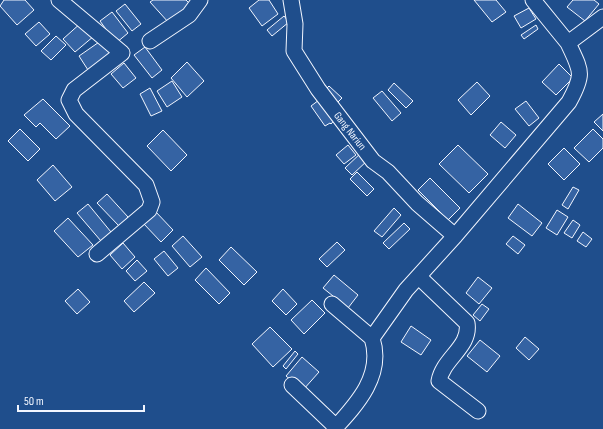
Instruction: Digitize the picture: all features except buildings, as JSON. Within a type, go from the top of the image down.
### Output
[{"type":"street","points":[[59,0],[122,53],[74,90],[69,100],[76,114],[146,185],[152,202],[149,210],[97,254]]},
{"type":"street","points":[[150,41],[189,15],[200,0]]},
{"type":"street","name":"Gang Nariun","points":[[291,0],[295,24],[294,51],[318,89],[373,161],[388,172],[417,203],[455,236]]},
{"type":"street","points":[[372,338],[397,302],[569,102],[580,80],[581,70],[568,43],[533,0]]},
{"type":"street","points":[[568,43],[603,17]]},
{"type":"street","points":[[419,277],[467,323],[468,335],[464,343],[442,370],[439,381],[478,411]]},
{"type":"street","points":[[292,385],[335,428],[361,399],[371,379],[376,357],[372,338],[332,304]]}]
